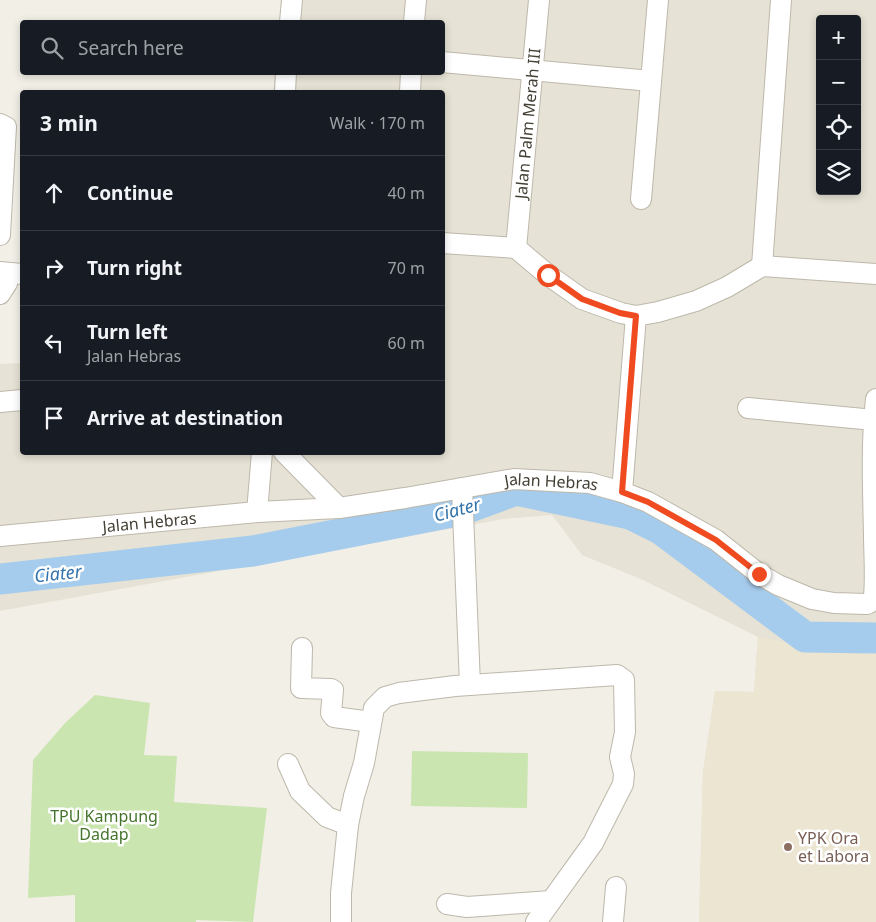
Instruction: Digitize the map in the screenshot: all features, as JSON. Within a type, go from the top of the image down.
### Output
[{"type":"street","points":[[290,20],[292,0]]},
{"type":"street","points":[[414,20],[416,0]]},
{"type":"street","name":"Jalan Palm Merah III","points":[[516,248],[539,0]]},
{"type":"street","points":[[641,199],[658,0]]},
{"type":"street","points":[[762,266],[781,0]]},
{"type":"street","points":[[445,62],[651,81]]},
{"type":"street","points":[[285,90],[286,75]]},
{"type":"street","points":[[410,90],[411,75]]},
{"type":"street","points":[[0,124],[6,127],[0,235]]},
{"type":"street","points":[[445,243],[516,248],[548,275],[582,299],[620,313],[636,316],[696,301],[727,288],[762,266],[876,274]]},
{"type":"street","points":[[0,294],[10,274]]},
{"type":"street","points":[[622,492],[636,316]]},
{"type":"street","points":[[0,402],[20,400]]},
{"type":"street","name":"Jalan Hebras","points":[[0,536],[258,512],[339,508],[462,492],[514,479],[590,483],[648,502],[716,540],[759,574],[778,585],[812,599],[834,603],[868,604],[874,596],[875,580],[873,494],[876,400]]},
{"type":"street","points":[[748,408],[874,420]]},
{"type":"street","points":[[258,512],[262,455]]},
{"type":"street","points":[[287,455],[339,508]]},
{"type":"street","points":[[462,492],[470,685]]},
{"type":"street","points":[[302,648],[301,688],[331,689],[333,690],[332,713],[334,717],[372,722]]},
{"type":"street","points":[[341,922],[341,893],[348,826],[354,796],[364,763],[374,708],[385,697],[398,693],[470,685],[619,676],[624,680],[625,732],[620,757],[624,774],[623,784],[593,843],[536,922]]},
{"type":"street","points":[[288,764],[300,791],[327,817],[348,826]]},
{"type":"street","points":[[613,922],[616,887]]},
{"type":"street","points":[[447,904],[466,907],[551,901]]},
{"type":"shaded area","points":[[281,0],[876,0],[876,922],[699,922],[703,772],[715,691],[754,692],[758,637],[643,580],[582,555],[552,515],[503,519],[0,611],[0,364],[20,363],[20,455],[445,455],[445,90],[273,90],[275,75],[445,75],[445,20],[280,20]]},
{"type":"shaded area","name":"YPK Ora et Labora","points":[[758,637],[837,651],[876,648],[876,922],[699,922],[703,772],[715,691],[754,692]]},
{"type":"green space","name":"TPU Kampung Dadap","points":[[95,695],[150,703],[144,755],[177,756],[174,802],[267,808],[253,922],[196,920],[196,922],[75,922],[75,895],[28,898],[33,760],[65,723]]},
{"type":"green space","points":[[412,751],[528,753],[527,808],[411,806]]},
{"type":"waterway","name":"Ciater","points":[[0,579],[253,551],[462,510],[516,490],[630,514],[662,530],[805,637],[876,638]]},
{"type":"place","name":"YPK Ora et Labora","points":[[788,847]]},
{"type":"route","points":[[548,275],[582,299],[620,313],[636,316],[622,492],[648,502],[716,540],[759,574]]}]
